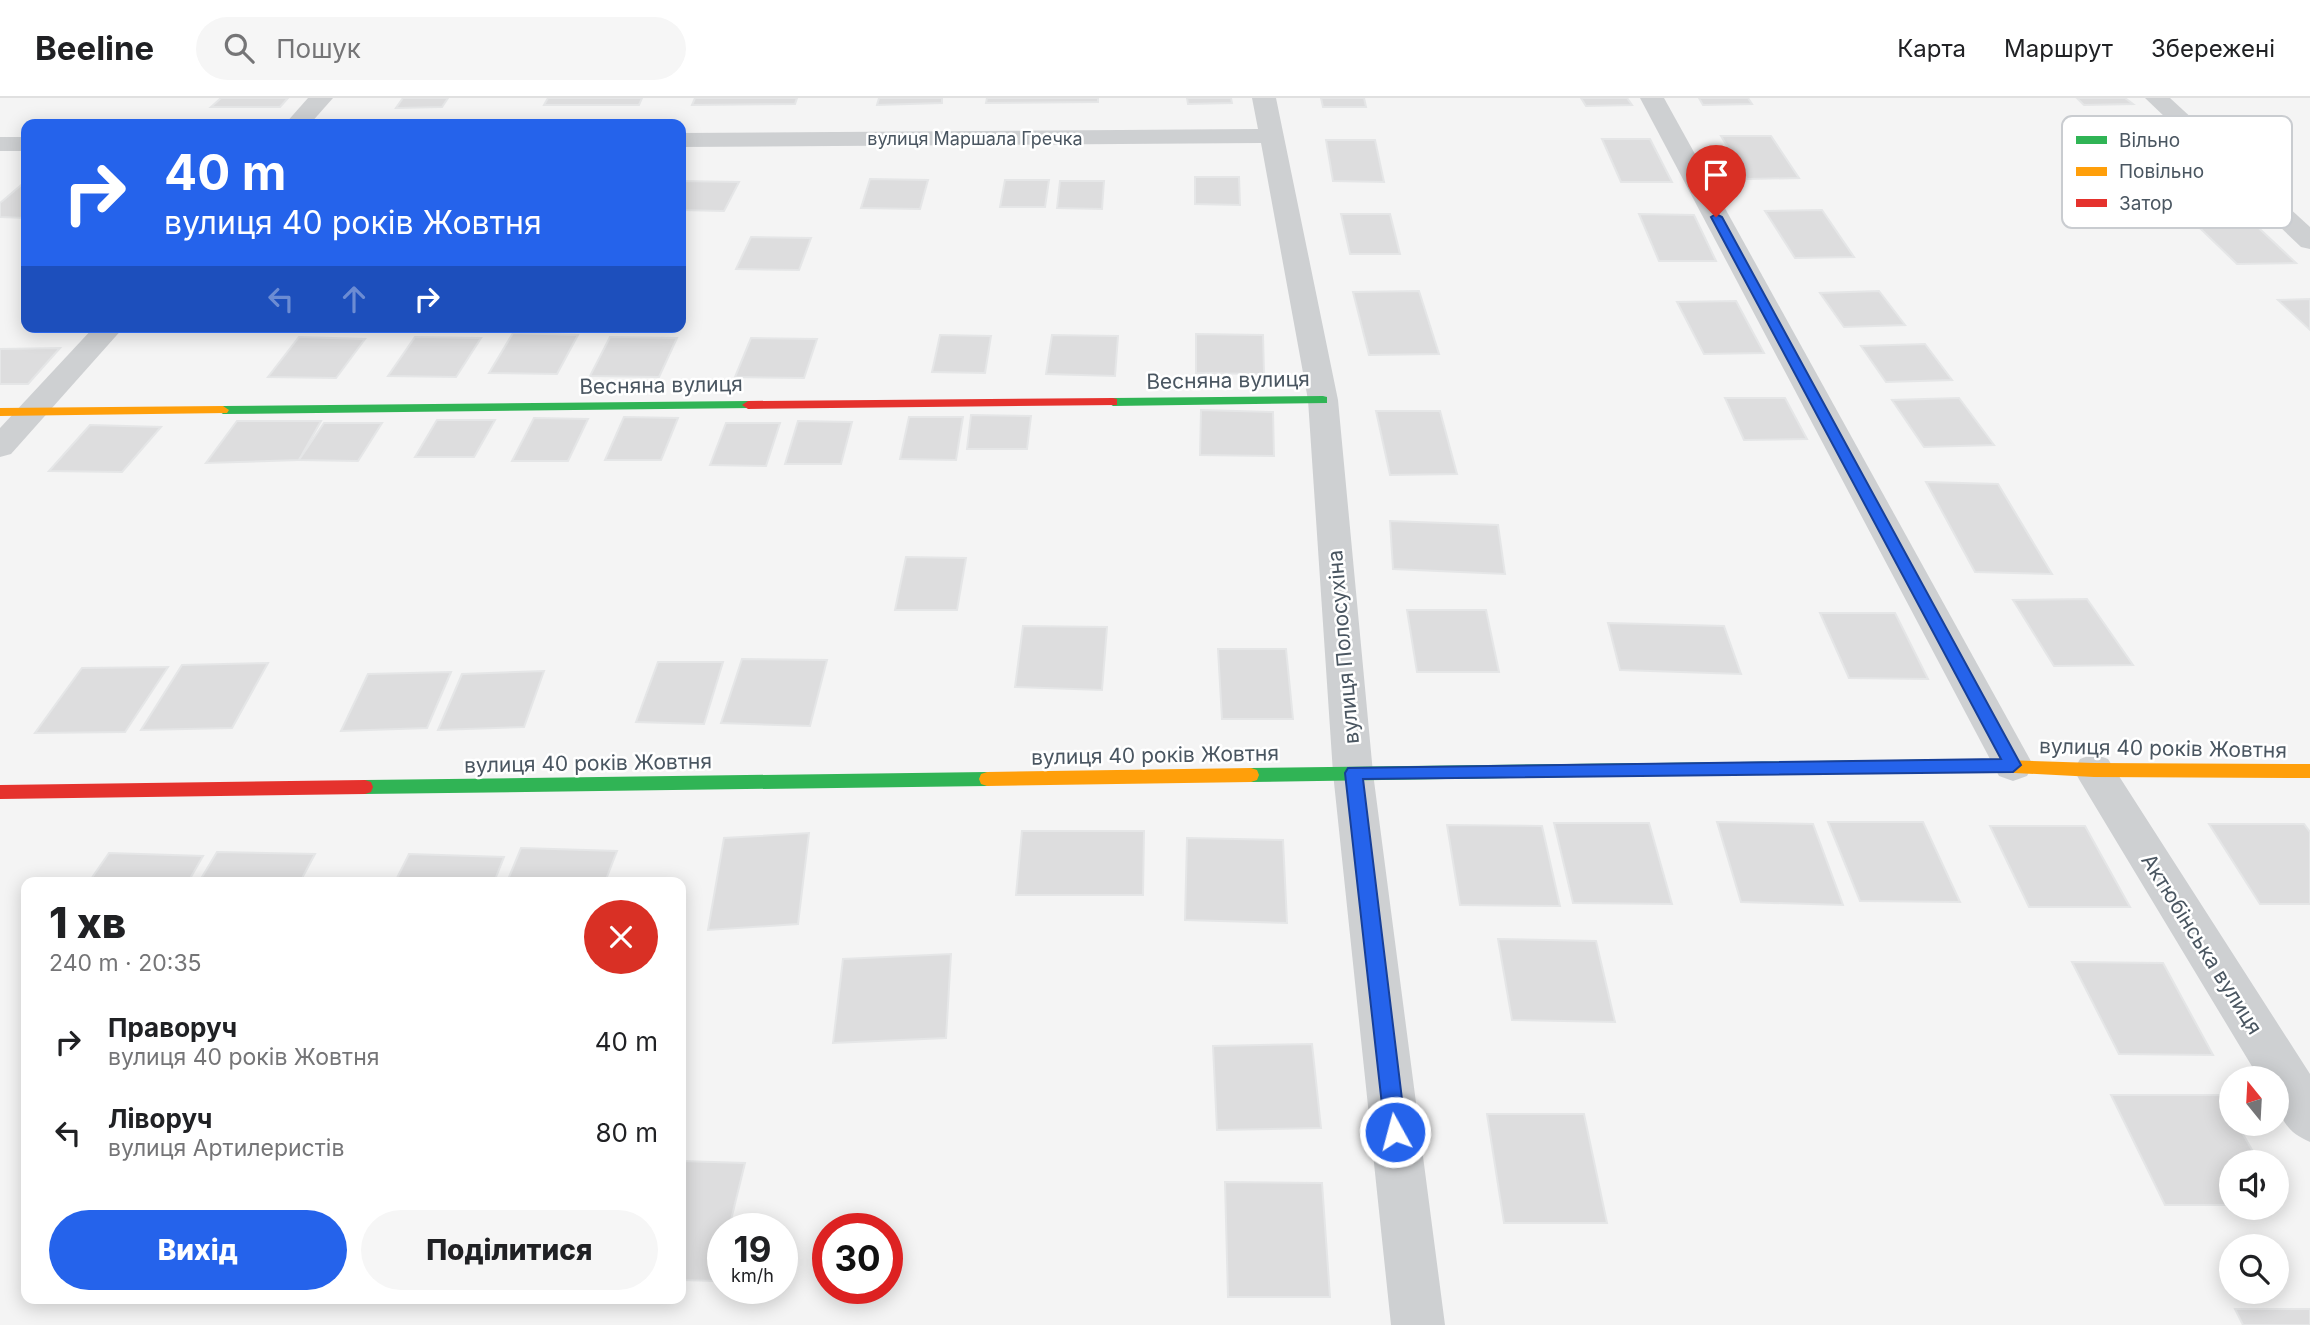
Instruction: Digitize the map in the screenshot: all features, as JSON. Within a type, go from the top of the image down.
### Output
[{"type":"street","points":[[302,119],[321,98]]},
{"type":"street","name":"вулиця Полосухіна","points":[[1264,98],[1323,400],[1353,773],[1418,1325]]},
{"type":"street","points":[[1652,98],[2013,765]]},
{"type":"street","points":[[2157,98],[2176,116]]},
{"type":"street","name":"вулиця Маршала Гречка","points":[[686,140],[1270,136]]},
{"type":"street","points":[[0,144],[21,144]]},
{"type":"street","points":[[2292,225],[2310,242]]},
{"type":"street","points":[[0,447],[104,333]]},
{"type":"street","name":"Весняна вулиця","points":[[0,412],[1323,400]]},
{"type":"street","name":"вулиця 40 років Жовтня","points":[[0,792],[2013,765],[2094,770],[2310,771]]},
{"type":"street","name":"Актюбінська вулиця","points":[[2094,770],[2310,1118]]},
{"type":"building","points":[[221,98],[288,98],[280,107],[211,107]]},
{"type":"building","points":[[403,98],[448,98],[442,107],[396,108]]},
{"type":"building","points":[[548,98],[642,98],[639,105],[544,105]]},
{"type":"building","points":[[695,98],[797,98],[795,104],[692,105]]},
{"type":"building","points":[[879,98],[942,98],[942,103],[877,105]]},
{"type":"building","points":[[987,98],[1098,98],[1098,102],[986,103]]},
{"type":"building","points":[[1187,98],[1231,98],[1232,103],[1188,104]]},
{"type":"building","points":[[1321,98],[1364,98],[1366,107],[1323,107]]},
{"type":"building","points":[[1581,98],[1627,98],[1632,105],[1586,106]]},
{"type":"building","points":[[1699,98],[1748,98],[1752,104],[1703,105]]},
{"type":"building","points":[[2077,98],[2125,98],[2133,104],[2084,105]]},
{"type":"building","points":[[1721,136],[1771,136],[1799,178],[1747,179]]},
{"type":"building","points":[[1602,139],[1650,139],[1672,182],[1621,182]]},
{"type":"building","points":[[1326,140],[1375,140],[1384,182],[1333,181]]},
{"type":"building","points":[[1195,177],[1239,177],[1240,205],[1195,204]]},
{"type":"building","points":[[870,179],[928,180],[920,209],[861,208]]},
{"type":"building","points":[[1005,180],[1049,180],[1045,207],[1000,207]]},
{"type":"building","points":[[686,181],[739,182],[724,211],[686,210]]},
{"type":"building","points":[[1060,181],[1104,181],[1102,209],[1057,208]]},
{"type":"building","points":[[21,185],[21,218],[0,217],[0,203]]},
{"type":"building","points":[[1822,210],[1854,257],[1795,258],[1765,211]]},
{"type":"building","points":[[1341,214],[1390,214],[1400,254],[1350,254]]},
{"type":"building","points":[[1639,214],[1694,215],[1716,261],[1659,261]]},
{"type":"building","points":[[2200,228],[2259,228],[2296,263],[2237,264]]},
{"type":"building","points":[[751,237],[811,238],[799,270],[736,269]]},
{"type":"building","points":[[1419,291],[1439,354],[1369,355],[1353,292]]},
{"type":"building","points":[[1879,291],[1905,325],[1844,327],[1820,293]]},
{"type":"building","points":[[2310,299],[2310,330],[2278,300]]},
{"type":"building","points":[[1736,301],[1764,353],[1704,354],[1677,302]]},
{"type":"building","points":[[513,333],[578,335],[557,374],[489,373]]},
{"type":"building","points":[[1196,334],[1263,335],[1264,374],[1196,373]]},
{"type":"building","points":[[940,335],[991,336],[985,373],[932,372]]},
{"type":"building","points":[[1052,335],[1118,336],[1115,376],[1046,374]]},
{"type":"building","points":[[299,337],[365,339],[336,378],[268,377]]},
{"type":"building","points":[[415,337],[481,338],[456,377],[388,376]]},
{"type":"building","points":[[610,337],[677,338],[659,377],[590,376]]},
{"type":"building","points":[[751,338],[817,339],[804,378],[735,377]]},
{"type":"building","points":[[1925,344],[1952,380],[1886,382],[1861,346]]},
{"type":"building","points":[[60,348],[28,384],[0,384],[0,349]]},
{"type":"building","points":[[1725,398],[1785,398],[1807,439],[1744,440]]},
{"type":"building","points":[[1959,398],[1994,445],[1924,447],[1892,400]]},
{"type":"building","points":[[1201,410],[1273,412],[1274,456],[1200,455]]},
{"type":"building","points":[[1376,411],[1440,411],[1457,474],[1390,475]]},
{"type":"building","points":[[971,415],[1031,416],[1027,449],[967,449]]},
{"type":"building","points":[[624,417],[678,418],[661,460],[605,460]]},
{"type":"building","points":[[909,417],[963,417],[956,460],[900,459]]},
{"type":"building","points":[[534,418],[588,419],[568,461],[512,461]]},
{"type":"building","points":[[437,420],[495,420],[474,457],[415,457]]},
{"type":"building","points":[[237,421],[321,421],[299,460],[206,463]]},
{"type":"building","points":[[798,421],[852,422],[841,464],[785,464]]},
{"type":"building","points":[[324,423],[382,423],[358,461],[299,460]]},
{"type":"building","points":[[726,423],[780,423],[766,466],[710,465]]},
{"type":"building","points":[[90,425],[161,427],[122,472],[49,471]]},
{"type":"building","points":[[1926,482],[1998,484],[2052,574],[1975,572]]},
{"type":"building","points":[[1390,521],[1498,525],[1505,574],[1393,569]]},
{"type":"building","points":[[906,557],[966,558],[957,610],[895,610]]},
{"type":"building","points":[[2087,599],[2133,665],[2054,666],[2013,600]]},
{"type":"building","points":[[1407,610],[1486,610],[1499,672],[1417,672]]},
{"type":"building","points":[[1820,613],[1895,613],[1928,679],[1849,678]]},
{"type":"building","points":[[1608,623],[1724,626],[1741,674],[1620,670]]},
{"type":"building","points":[[1023,626],[1107,627],[1102,690],[1015,687]]},
{"type":"building","points":[[1218,649],[1286,649],[1293,719],[1222,719]]},
{"type":"building","points":[[742,659],[827,660],[810,726],[721,723]]},
{"type":"building","points":[[658,662],[723,662],[704,724],[636,722]]},
{"type":"building","points":[[268,663],[232,728],[141,730],[182,665]]},
{"type":"building","points":[[168,667],[125,732],[35,733],[82,668]]},
{"type":"building","points":[[544,671],[524,727],[438,730],[462,674]]},
{"type":"building","points":[[451,672],[427,728],[341,731],[368,674]]},
{"type":"building","points":[[1717,822],[1813,824],[1843,905],[1741,902]]},
{"type":"building","points":[[1828,822],[1923,822],[1960,902],[1860,901]]},
{"type":"building","points":[[1554,823],[1649,823],[1672,904],[1573,903]]},
{"type":"building","points":[[2209,824],[2304,824],[2310,832],[2310,904],[2260,904]]},
{"type":"building","points":[[1447,825],[1542,826],[1560,906],[1460,905]]},
{"type":"building","points":[[1990,826],[2085,826],[2130,907],[2029,907]]},
{"type":"building","points":[[1022,831],[1144,831],[1143,895],[1016,895]]},
{"type":"building","points":[[809,833],[798,924],[708,930],[724,838]]},
{"type":"building","points":[[1187,838],[1283,840],[1287,923],[1185,920]]},
{"type":"building","points":[[521,848],[617,851],[607,877],[509,877]]},
{"type":"building","points":[[217,852],[315,854],[303,877],[202,877]]},
{"type":"building","points":[[109,853],[203,856],[191,877],[92,877]]},
{"type":"building","points":[[409,854],[504,857],[496,877],[398,877]]},
{"type":"building","points":[[1498,939],[1596,941],[1615,1022],[1512,1020]]},
{"type":"building","points":[[951,954],[946,1038],[833,1043],[843,959]]},
{"type":"building","points":[[2072,962],[2163,963],[2213,1055],[2119,1054]]},
{"type":"building","points":[[1312,1044],[1321,1128],[1217,1130],[1213,1046]]},
{"type":"building","points":[[2111,1095],[2219,1095],[2219,1136],[2244,1136],[2252,1150],[2219,1150],[2219,1205],[2165,1205]]},
{"type":"building","points":[[1487,1114],[1584,1114],[1607,1223],[1504,1223]]},
{"type":"building","points":[[686,1161],[745,1163],[733,1213],[707,1213],[707,1281],[686,1280]]},
{"type":"building","points":[[1225,1182],[1322,1183],[1330,1297],[1228,1297]]},
{"type":"building","points":[[2235,1309],[2310,1309],[2310,1325],[2243,1325]]},
{"type":"traffic: fast","points":[[1113,402],[1323,400]]},
{"type":"traffic: fast","points":[[223,410],[748,405]]},
{"type":"traffic: fast","points":[[1251,775],[1976,765]]},
{"type":"traffic: fast","points":[[365,787],[987,779]]},
{"type":"traffic: slow","points":[[0,412],[223,410]]},
{"type":"traffic: slow","points":[[1976,765],[2094,770],[2310,771]]},
{"type":"traffic: slow","points":[[987,779],[1251,775]]},
{"type":"traffic: jam","points":[[748,405],[1113,402]]},
{"type":"traffic: jam","points":[[0,792],[365,787]]},
{"type":"route","points":[[1395,1132],[1353,773],[2013,765],[1716,217]]}]
